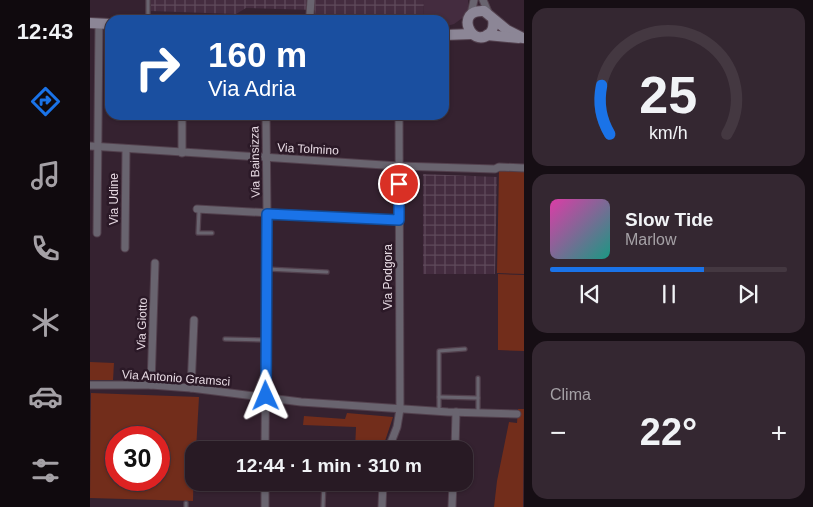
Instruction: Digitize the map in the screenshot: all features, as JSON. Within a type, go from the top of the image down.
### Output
[{"type":"street","points":[[310,14],[311,0]]},
{"type":"street","points":[[472,34],[469,30],[469,18],[474,0]]},
{"type":"street","points":[[483,0],[493,28],[488,35]]},
{"type":"street","points":[[449,32],[479,10],[490,16],[507,30],[524,38]]},
{"type":"street","points":[[96,233],[100,23]]},
{"type":"street","points":[[449,35],[472,34],[480,37],[488,35],[524,38]]},
{"type":"street","points":[[182,120],[182,153]]},
{"type":"street","name":"Via Bainsizza","points":[[265,441],[266,120]]},
{"type":"street","name":"Via Podgora","points":[[392,441],[397,427],[400,409],[399,120]]},
{"type":"street","name":"Via Tolmino","points":[[90,146],[399,166],[524,168]]},
{"type":"street","name":"Via Udine","points":[[125,248],[126,149]]},
{"type":"street","points":[[198,209],[399,220]]},
{"type":"street","name":"Via Giotto","points":[[151,385],[155,263]]},
{"type":"street","points":[[191,388],[194,320]]},
{"type":"street","name":"Via Antonio Gramsci","points":[[90,385],[151,385],[266,396],[301,402],[478,414],[517,414]]},
{"type":"street","points":[[454,441],[456,412]]},
{"type":"street","points":[[265,491],[265,507]]},
{"type":"street","points":[[382,507],[383,491]]},
{"type":"street","points":[[452,507],[453,491]]},
{"type":"lane","points":[[148,0],[148,15]]},
{"type":"lane","points":[[198,209],[198,233],[212,234]]},
{"type":"lane","points":[[266,269],[327,272]]},
{"type":"lane","points":[[225,339],[265,340]]},
{"type":"lane","points":[[439,411],[439,351],[465,349]]},
{"type":"lane","points":[[478,378],[478,414]]},
{"type":"lane","points":[[439,397],[478,398]]},
{"type":"lane","points":[[323,507],[324,491]]},
{"type":"shaded area","points":[[151,0],[424,0],[423,15],[316,15],[315,10],[246,8],[236,14],[151,11]]},
{"type":"shaded area","points":[[424,0],[468,0],[468,14],[454,24],[449,26],[449,15],[423,15]]},
{"type":"shaded area","points":[[499,170],[524,171],[524,274],[497,273]]},
{"type":"shaded area","points":[[423,174],[497,177],[495,274],[423,274]]},
{"type":"shaded area","points":[[498,274],[524,275],[524,351],[498,350]]},
{"type":"shaded area","points":[[90,362],[114,363],[113,380],[90,380]]},
{"type":"shaded area","points":[[91,393],[199,397],[197,441],[185,441],[185,491],[193,491],[193,501],[90,498]]},
{"type":"shaded area","points":[[518,409],[524,409],[523,507],[494,507],[497,481],[509,422],[517,423]]},
{"type":"shaded area","points":[[347,413],[393,417],[385,441],[355,441],[356,427],[303,425],[304,416],[345,419]]},
{"type":"route","points":[[266,396],[267,214],[399,220],[399,184]]}]
